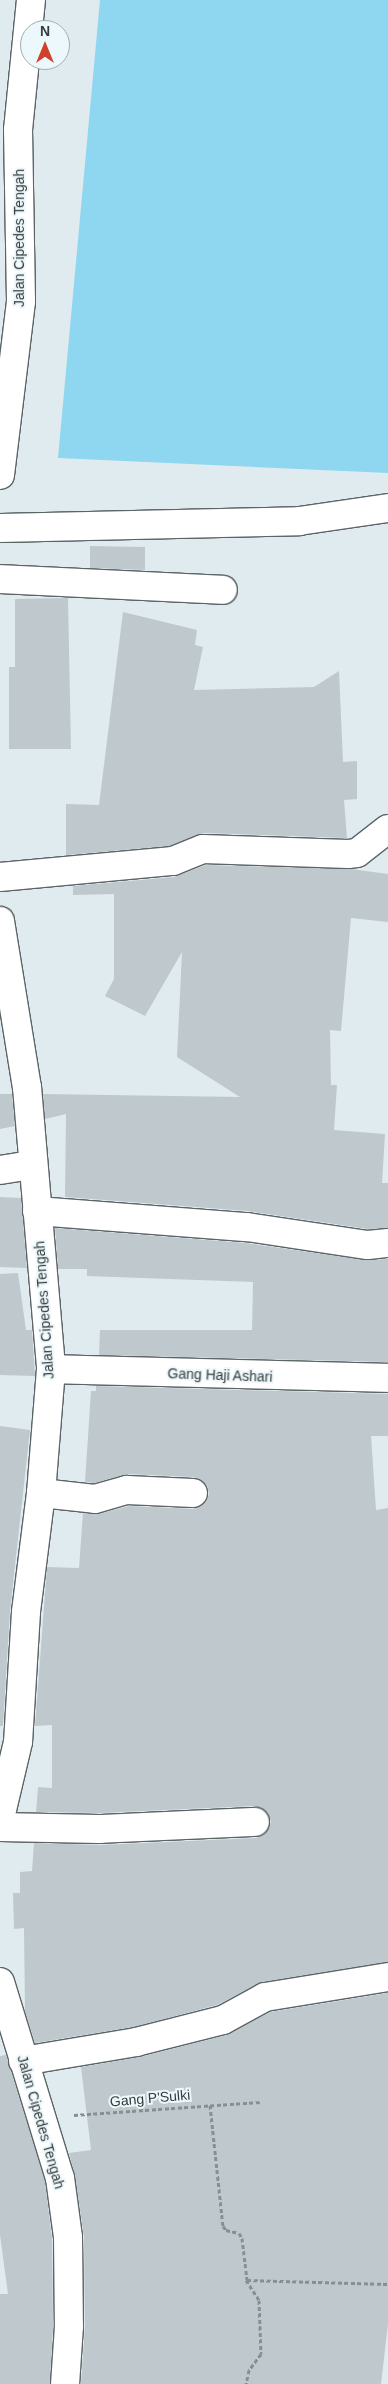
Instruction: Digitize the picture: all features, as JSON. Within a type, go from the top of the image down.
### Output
[{"type":"street","name":"Jalan Cipedes Tengah","points":[[0,476],[11,300],[18,130],[31,0]]},
{"type":"street","points":[[0,528],[299,522],[388,508]]},
{"type":"street","points":[[0,579],[222,590]]},
{"type":"street","points":[[0,877],[173,861],[203,849],[357,853],[388,829]]},
{"type":"street","name":"Jalan Cipedes Tengah","points":[[0,921],[28,1087],[51,1370],[41,1493],[26,1612],[18,1742],[0,1818]]},
{"type":"street","points":[[0,1170],[34,1164]]},
{"type":"street","points":[[37,1211],[247,1227],[368,1245],[388,1243]]},
{"type":"street","name":"Gang Haji Ashari","points":[[51,1370],[388,1378]]},
{"type":"street","points":[[41,1493],[94,1499],[127,1490],[193,1493]]},
{"type":"street","points":[[0,1827],[99,1829],[255,1822]]},
{"type":"street","points":[[23,2061],[136,2042],[223,2020],[257,1999],[388,1977]]},
{"type":"street","name":"Jalan Cipedes Tengah","points":[[0,1982],[60,2178],[68,2237],[69,2326],[65,2384]]},
{"type":"path","name":"Gang P'Sulki","points":[[41,2118],[261,2102]]},
{"type":"path","points":[[210,2105],[222,2226],[226,2230],[240,2233],[246,2284],[259,2300],[261,2354],[249,2370],[246,2384]]},
{"type":"path","points":[[246,2277],[250,2282],[388,2284]]},
{"type":"shaded area","points":[[100,0],[388,0],[388,473],[58,458]]},
{"type":"building","points":[[90,546],[145,547],[145,570],[90,568]]},
{"type":"building","points":[[68,598],[71,749],[9,749],[9,667],[15,667],[15,599]]},
{"type":"building","points":[[123,612],[197,630],[195,645],[203,647],[194,690],[314,687],[339,671],[343,762],[357,761],[357,799],[344,800],[347,838],[204,833],[169,846],[66,855],[66,804],[99,805]]},
{"type":"building","points":[[206,865],[351,869],[388,874],[388,922],[351,918],[341,1031],[330,1030],[331,1085],[337,1085],[334,1130],[385,1134],[382,1183],[388,1183],[388,1228],[368,1229],[248,1211],[65,1197],[66,1114],[45,1119],[43,1094],[240,1097],[177,1057],[182,952],[145,1016],[105,996],[114,979],[114,894],[73,895],[73,886],[174,877]]},
{"type":"building","points":[[0,1094],[12,1094],[15,1126],[0,1129]]},
{"type":"building","points":[[0,1197],[21,1198],[27,1268],[0,1267]]},
{"type":"building","points":[[55,1228],[245,1243],[366,1260],[388,1259],[388,1362],[99,1355],[100,1330],[252,1330],[253,1282],[87,1276],[87,1269],[58,1269]]},
{"type":"building","points":[[18,1273],[26,1330],[32,1330],[35,1376],[0,1375],[0,1274]]},
{"type":"building","points":[[96,1386],[388,1394],[388,1436],[371,1436],[376,1510],[388,1508],[388,1962],[262,1982],[217,2005],[133,2027],[35,2043],[25,2011],[24,1928],[14,1929],[13,1893],[20,1893],[20,1872],[32,1871],[34,1843],[100,1845],[256,1838],[264,1835],[271,1822],[268,1813],[254,1806],[99,1813],[36,1812],[38,1787],[52,1788],[52,1725],[35,1726],[47,1567],[79,1568],[83,1513],[99,1514],[129,1506],[193,1509],[206,1502],[209,1494],[207,1485],[194,1477],[127,1474],[94,1483],[85,1482],[91,1391],[96,1391]]},
{"type":"building","points":[[0,1426],[30,1430],[10,1611],[3,1726],[0,1726]]},
{"type":"building","points":[[388,1993],[388,2324],[381,2384],[81,2384],[85,2326],[84,2237],[75,2176],[69,2153],[91,2150],[81,2067],[140,2057],[227,2035],[270,2012]]},
{"type":"building","points":[[6,2055],[45,2181],[52,2238],[53,2326],[50,2384],[0,2384],[0,2294],[8,2294],[0,2235],[0,2056]]}]
